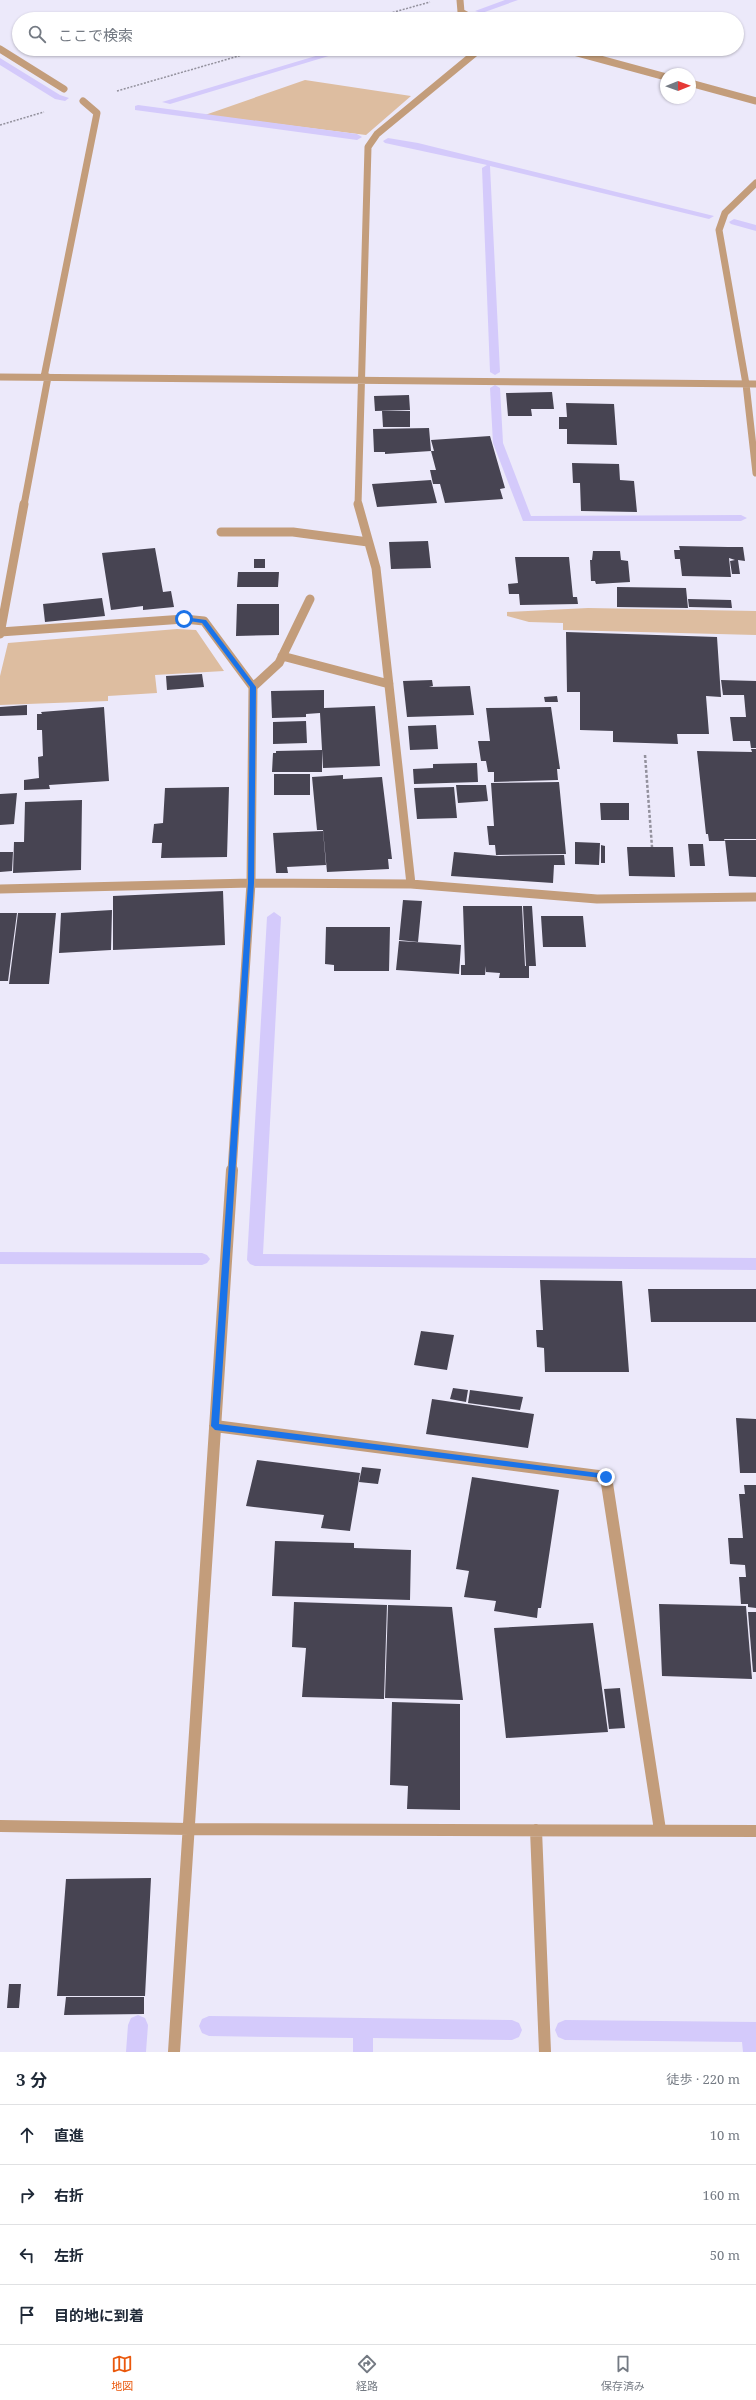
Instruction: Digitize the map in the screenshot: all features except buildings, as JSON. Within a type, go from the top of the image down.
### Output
[{"type":"street","points":[[460,0],[461,12]]},
{"type":"street","points":[[0,49],[64,90]]},
{"type":"street","points":[[411,884],[376,568],[358,509],[368,147],[378,134],[472,56]]},
{"type":"street","points":[[589,56],[660,75]]},
{"type":"street","points":[[696,85],[756,101]]},
{"type":"street","points":[[83,101],[97,113],[46,377],[0,633],[184,619],[204,621],[253,687],[251,883],[174,2052]]},
{"type":"street","points":[[756,183],[725,213],[719,230],[746,384],[756,473]]},
{"type":"street","points":[[0,377],[756,384]]},
{"type":"street","points":[[221,532],[293,532],[368,542]]},
{"type":"street","points":[[253,687],[279,663],[310,599]]},
{"type":"street","points":[[282,656],[389,684]]},
{"type":"street","points":[[0,888],[251,883],[411,884],[597,899],[756,897]]},
{"type":"street","points":[[215,1426],[606,1477],[660,1830]]},
{"type":"street","points":[[0,1826],[189,1829],[756,1831]]},
{"type":"street","points":[[536,1830],[545,2052]]},
{"type":"path","points":[[394,12],[436,0]]},
{"type":"path","points":[[0,125],[239,56]]},
{"type":"path","points":[[645,755],[652,847]]},
{"type":"shaded area","points":[[305,80],[411,96],[366,135],[205,115]]},
{"type":"shaded area","points":[[588,608],[756,611],[756,635],[563,630],[563,623],[529,622],[507,616],[507,612]]},
{"type":"shaded area","points":[[177,629],[196,630],[224,671],[155,675],[157,693],[108,696],[108,701],[0,705],[0,676],[8,643]]},
{"type":"waterway","points":[[479,11],[514,0]]},
{"type":"waterway","points":[[167,102],[324,56]]},
{"type":"waterway","points":[[0,61],[58,97],[65,98]]},
{"type":"waterway","points":[[138,108],[357,137]]},
{"type":"waterway","points":[[388,141],[418,146],[709,216]]},
{"type":"waterway","points":[[487,168],[495,372]]},
{"type":"waterway","points":[[734,222],[756,228]]},
{"type":"waterway","points":[[495,388],[498,443],[527,519],[741,518]]},
{"type":"waterway","points":[[274,917],[255,1260],[756,1264]]},
{"type":"waterway","points":[[0,1258],[202,1259]]},
{"type":"waterway","points":[[136,2052],[138,2025]]},
{"type":"waterway","points":[[209,2026],[363,2028]]},
{"type":"waterway","points":[[363,2028],[512,2030]]},
{"type":"waterway","points":[[363,2028],[363,2052]]},
{"type":"waterway","points":[[565,2030],[756,2032]]},
{"type":"waterway","points":[[751,2032],[753,2052]]},
{"type":"route","points":[[184,619],[204,621],[253,687],[251,883],[215,1426],[606,1477]]}]
